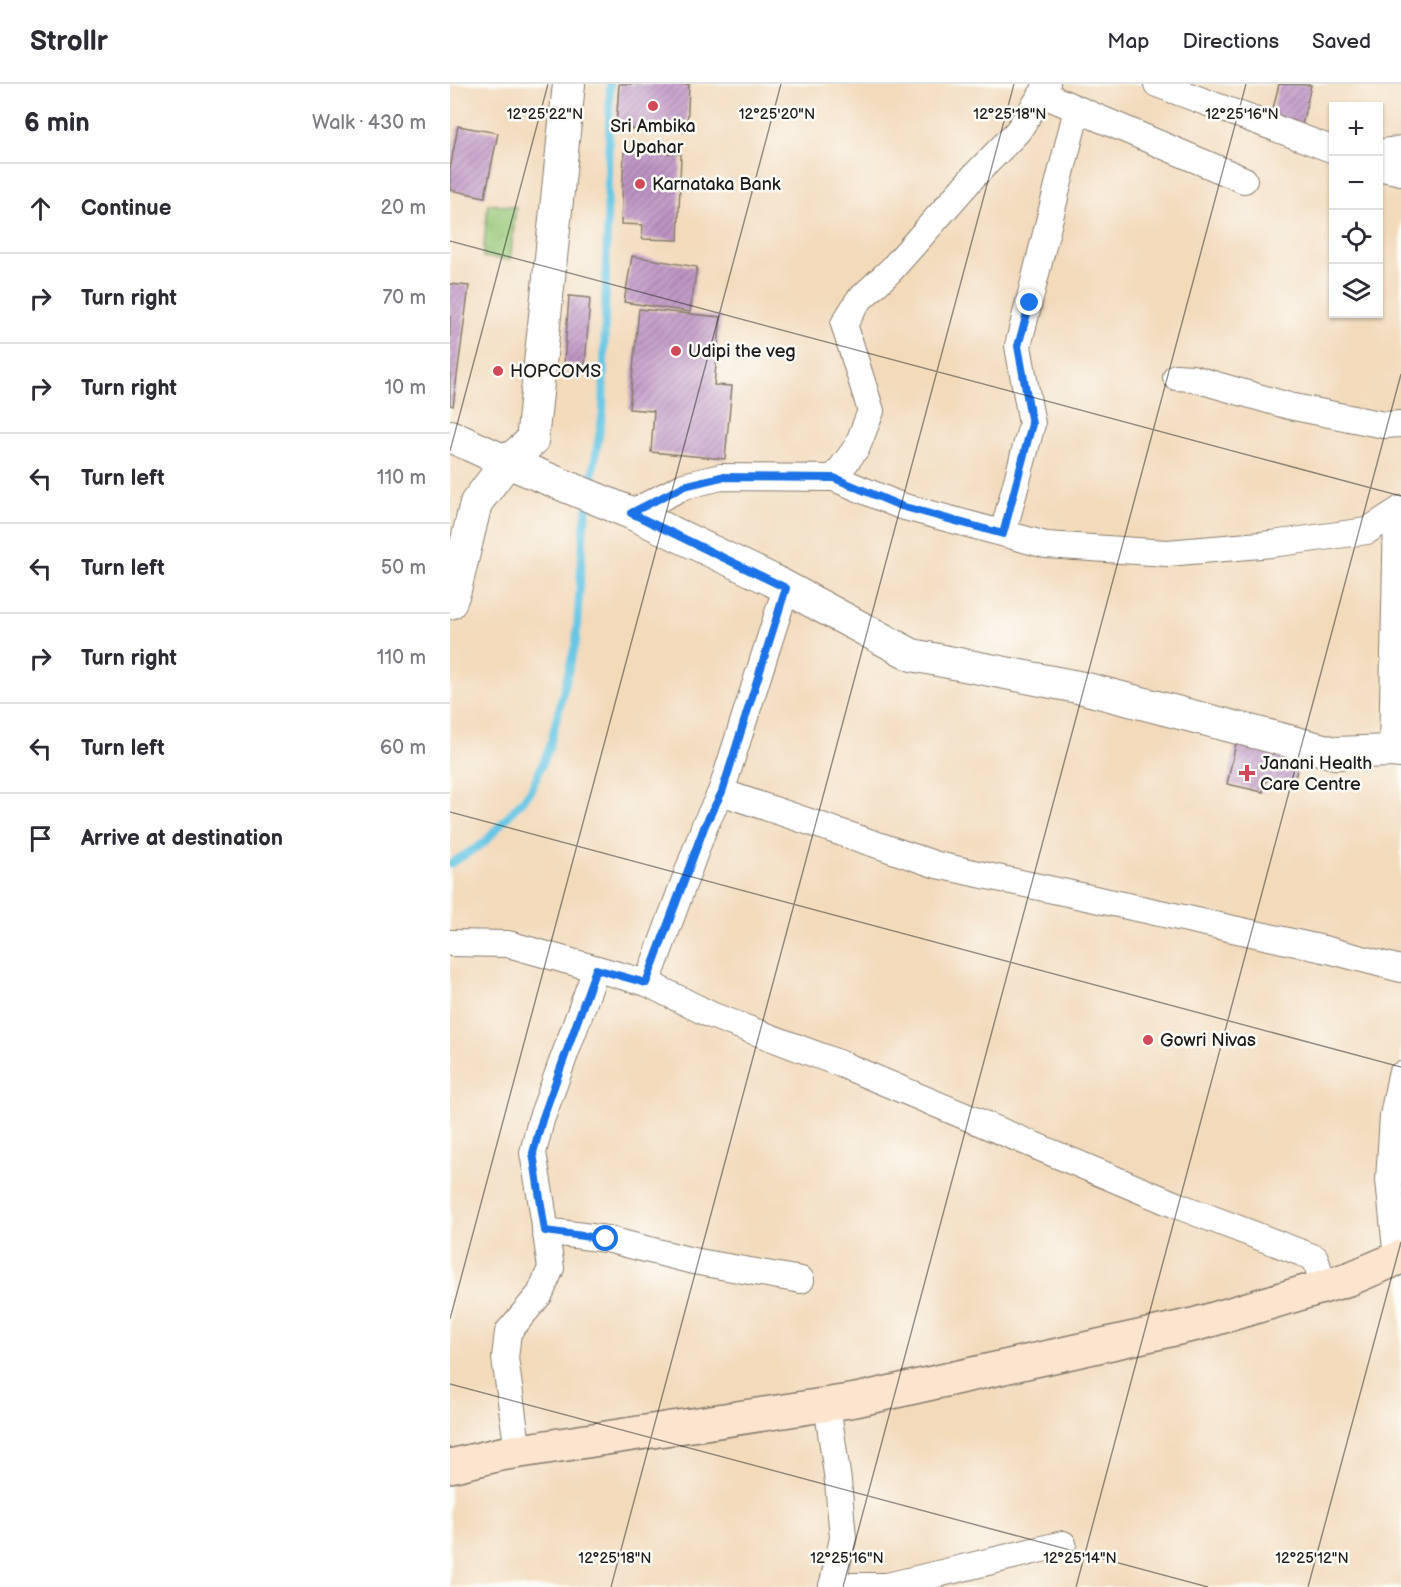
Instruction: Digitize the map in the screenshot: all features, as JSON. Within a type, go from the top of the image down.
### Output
[{"type":"main road","points":[[450,1466],[518,1452],[856,1400],[1197,1324],[1349,1279],[1399,1258]]},
{"type":"street","points":[[450,603],[476,504],[507,462],[532,441],[568,84]]},
{"type":"street","points":[[1157,84],[1329,148]]},
{"type":"street","points":[[834,478],[857,447],[871,411],[844,324],[858,301],[891,270],[973,177],[1018,131],[1045,89],[1077,109],[1244,180]]},
{"type":"street","points":[[1003,534],[1032,424],[1018,346],[1077,109]]},
{"type":"street","points":[[1383,152],[1401,149]]},
{"type":"street","points":[[1383,168],[1401,172]]},
{"type":"street","points":[[1176,377],[1192,378],[1289,406],[1384,424],[1401,424]]},
{"type":"street","points":[[450,436],[631,513],[786,588],[912,655],[1083,688],[1335,753],[1396,752],[1399,511]]},
{"type":"street","points":[[631,513],[684,486],[721,477],[834,478],[901,506],[1046,545],[1167,553],[1272,544],[1367,531],[1399,511]]},
{"type":"street","points":[[646,983],[705,825],[722,792],[786,588]]},
{"type":"street","points":[[722,792],[937,865],[1216,925],[1401,969]]},
{"type":"street","points":[[450,943],[508,944],[646,983],[711,1015],[841,1064],[1176,1204],[1315,1258],[1324,1286]]},
{"type":"street","points":[[518,1452],[505,1358],[508,1332],[540,1294],[550,1268],[533,1153],[542,1120],[596,969]]},
{"type":"street","points":[[1399,1258],[1389,1180],[1393,1116],[1401,1075]]},
{"type":"street","points":[[545,1231],[606,1239],[693,1261],[801,1280]]},
{"type":"street","points":[[827,1404],[843,1538],[832,1587],[887,1586],[1063,1544]]},
{"type":"green space","points":[[488,204],[516,207],[510,260],[483,257]]},
{"type":"building","name":"Sri Ambika Upahar","points":[[619,84],[689,84],[687,132],[616,128]]},
{"type":"building","points":[[1279,84],[1311,85],[1302,125],[1271,117]]},
{"type":"building","points":[[458,126],[498,133],[485,197],[450,190],[450,169]]},
{"type":"building","points":[[624,152],[681,154],[678,240],[642,239],[643,225],[621,224]]},
{"type":"building","points":[[632,256],[697,267],[690,312],[624,302]]},
{"type":"building","points":[[450,284],[469,286],[453,406],[450,405]]},
{"type":"building","points":[[569,296],[590,298],[585,366],[564,364]]},
{"type":"building","name":"Udipi the veg","points":[[639,309],[721,317],[714,385],[732,386],[725,459],[651,452],[654,411],[629,409]]},
{"type":"building","points":[[1236,743],[1300,758],[1293,786],[1266,780],[1263,792],[1227,784]]},
{"type":"waterway","points":[[590,489],[603,412],[610,84]]},
{"type":"waterway","points":[[450,864],[484,843],[530,792],[549,749],[576,641],[584,526],[588,504]]},
{"type":"place","name":"Sri Ambika Upahar","points":[[653,106]]},
{"type":"place","name":"Karnataka Bank","points":[[640,184]]},
{"type":"place","name":"Udipi the veg","points":[[676,351]]},
{"type":"place","name":"HOPCOMS","points":[[498,371]]},
{"type":"place","name":"Janani Health Care Centre","points":[[1247,773]]},
{"type":"place","name":"Gowri Nivas","points":[[1148,1040]]},
{"type":"route","points":[[606,1239],[545,1231],[533,1153],[542,1120],[596,969],[646,983],[705,825],[722,792],[786,588],[631,513],[684,486],[721,477],[834,478],[901,506],[1003,534],[1032,424],[1018,346],[1030,303]]}]
